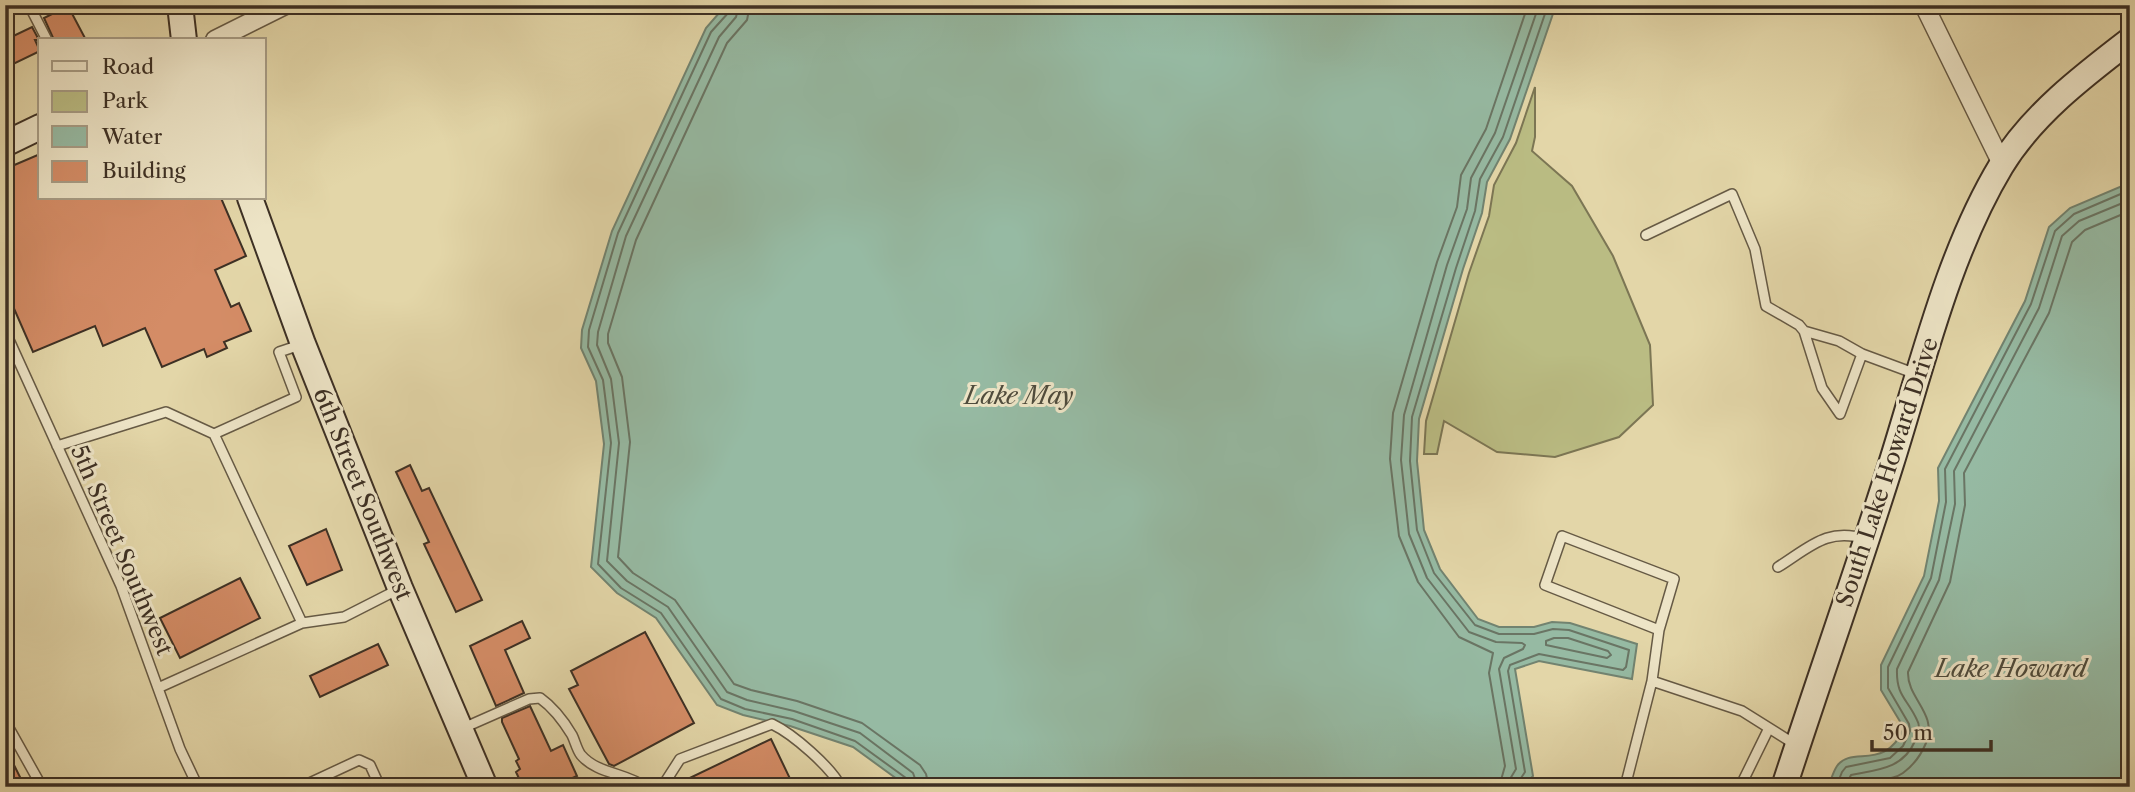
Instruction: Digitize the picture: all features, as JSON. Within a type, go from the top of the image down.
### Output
[{"type":"street","points":[[180,5],[184,38]]},
{"type":"street","points":[[219,38],[285,5]]},
{"type":"street","points":[[1924,5],[2003,164]]},
{"type":"street","name":"South Lake Howard Drive","points":[[1784,787],[1867,539],[1917,374],[1976,211],[2003,164],[2036,122],[2069,88],[2130,40]]},
{"type":"street","points":[[5,144],[38,128]]},
{"type":"street","name":"6th Street Southwest","points":[[251,200],[303,344],[400,588],[485,787]]},
{"type":"lane","points":[[29,5],[46,38]]},
{"type":"lane","points":[[1646,235],[1732,194],[1755,249],[1766,306],[1799,325],[1804,331],[1822,388],[1840,415],[1862,354]]},
{"type":"lane","name":"5th Street Southwest","points":[[5,331],[121,586],[180,749],[198,787]]},
{"type":"lane","points":[[1804,331],[1839,341],[1862,354],[1917,374]]},
{"type":"lane","points":[[214,434],[296,397],[279,352],[303,344]]},
{"type":"lane","points":[[57,446],[166,412],[214,434],[302,623]]},
{"type":"lane","points":[[1778,567],[1828,536],[1849,534],[1867,539]]},
{"type":"lane","points":[[1626,783],[1652,681],[1659,631],[1674,579],[1562,536],[1545,585],[1659,631]]},
{"type":"lane","points":[[158,688],[302,623],[344,617],[400,588]]},
{"type":"lane","points":[[1652,681],[1742,711],[1797,746]]},
{"type":"lane","points":[[460,730],[530,699],[540,698],[554,707],[573,736],[581,755],[614,775],[638,781],[645,787]]},
{"type":"lane","points":[[5,721],[42,787]]},
{"type":"lane","points":[[662,787],[680,760],[772,724],[784,730],[837,778],[841,787]]},
{"type":"lane","points":[[1740,787],[1769,728]]},
{"type":"lane","points":[[301,787],[359,760],[370,765],[380,787]]},
{"type":"green space","points":[[1535,87],[1535,137],[1532,151],[1572,186],[1613,256],[1650,345],[1653,405],[1619,437],[1555,457],[1497,452],[1444,421],[1437,454],[1424,454],[1426,421],[1469,273],[1489,216],[1494,185],[1516,143]]},
{"type":"water","name":"Lake May","points":[[726,5],[1556,5],[1510,139],[1487,182],[1482,213],[1419,419],[1417,461],[1424,530],[1440,569],[1478,619],[1499,627],[1570,623],[1637,644],[1632,679],[1539,661],[1515,669],[1533,776],[1523,787],[908,787],[853,747],[717,705],[656,618],[617,593],[591,567],[604,444],[596,381],[581,348],[582,330],[612,231],[706,28]]},
{"type":"water","name":"Lake Howard","points":[[2130,174],[2130,787],[1828,787],[1837,766],[1843,760],[1888,750],[1904,728],[1881,690],[1881,665],[1924,576],[1939,501],[1938,468],[2025,301],[2049,227],[2070,208],[2127,184]]},
{"type":"building","points":[[68,6],[85,38],[53,38],[44,18]]},
{"type":"building","points":[[32,27],[38,38],[35,40],[38,52],[5,68],[5,40]]},
{"type":"building","points":[[38,155],[38,200],[222,200],[246,256],[215,270],[231,307],[239,303],[251,331],[224,342],[227,348],[207,357],[204,349],[162,367],[145,328],[103,346],[95,326],[33,352],[5,288],[5,169]]},
{"type":"building","points":[[410,465],[422,491],[429,488],[482,600],[456,612],[424,544],[429,542],[396,472]]},
{"type":"building","points":[[326,529],[342,570],[307,585],[289,546]]},
{"type":"building","points":[[240,578],[260,618],[180,658],[160,618]]},
{"type":"building","points":[[522,621],[530,638],[505,650],[524,693],[496,706],[470,646]]},
{"type":"building","points":[[645,632],[694,723],[614,766],[609,764],[569,689],[578,685],[571,671]]},
{"type":"building","points":[[378,644],[388,665],[320,697],[310,676]]},
{"type":"building","points":[[530,706],[551,751],[563,745],[577,776],[552,787],[523,787],[516,772],[520,769],[516,761],[519,759],[502,718]]},
{"type":"building","points":[[771,739],[794,787],[671,787]]},
{"type":"building","points":[[5,747],[23,783],[16,787],[5,787]]}]
